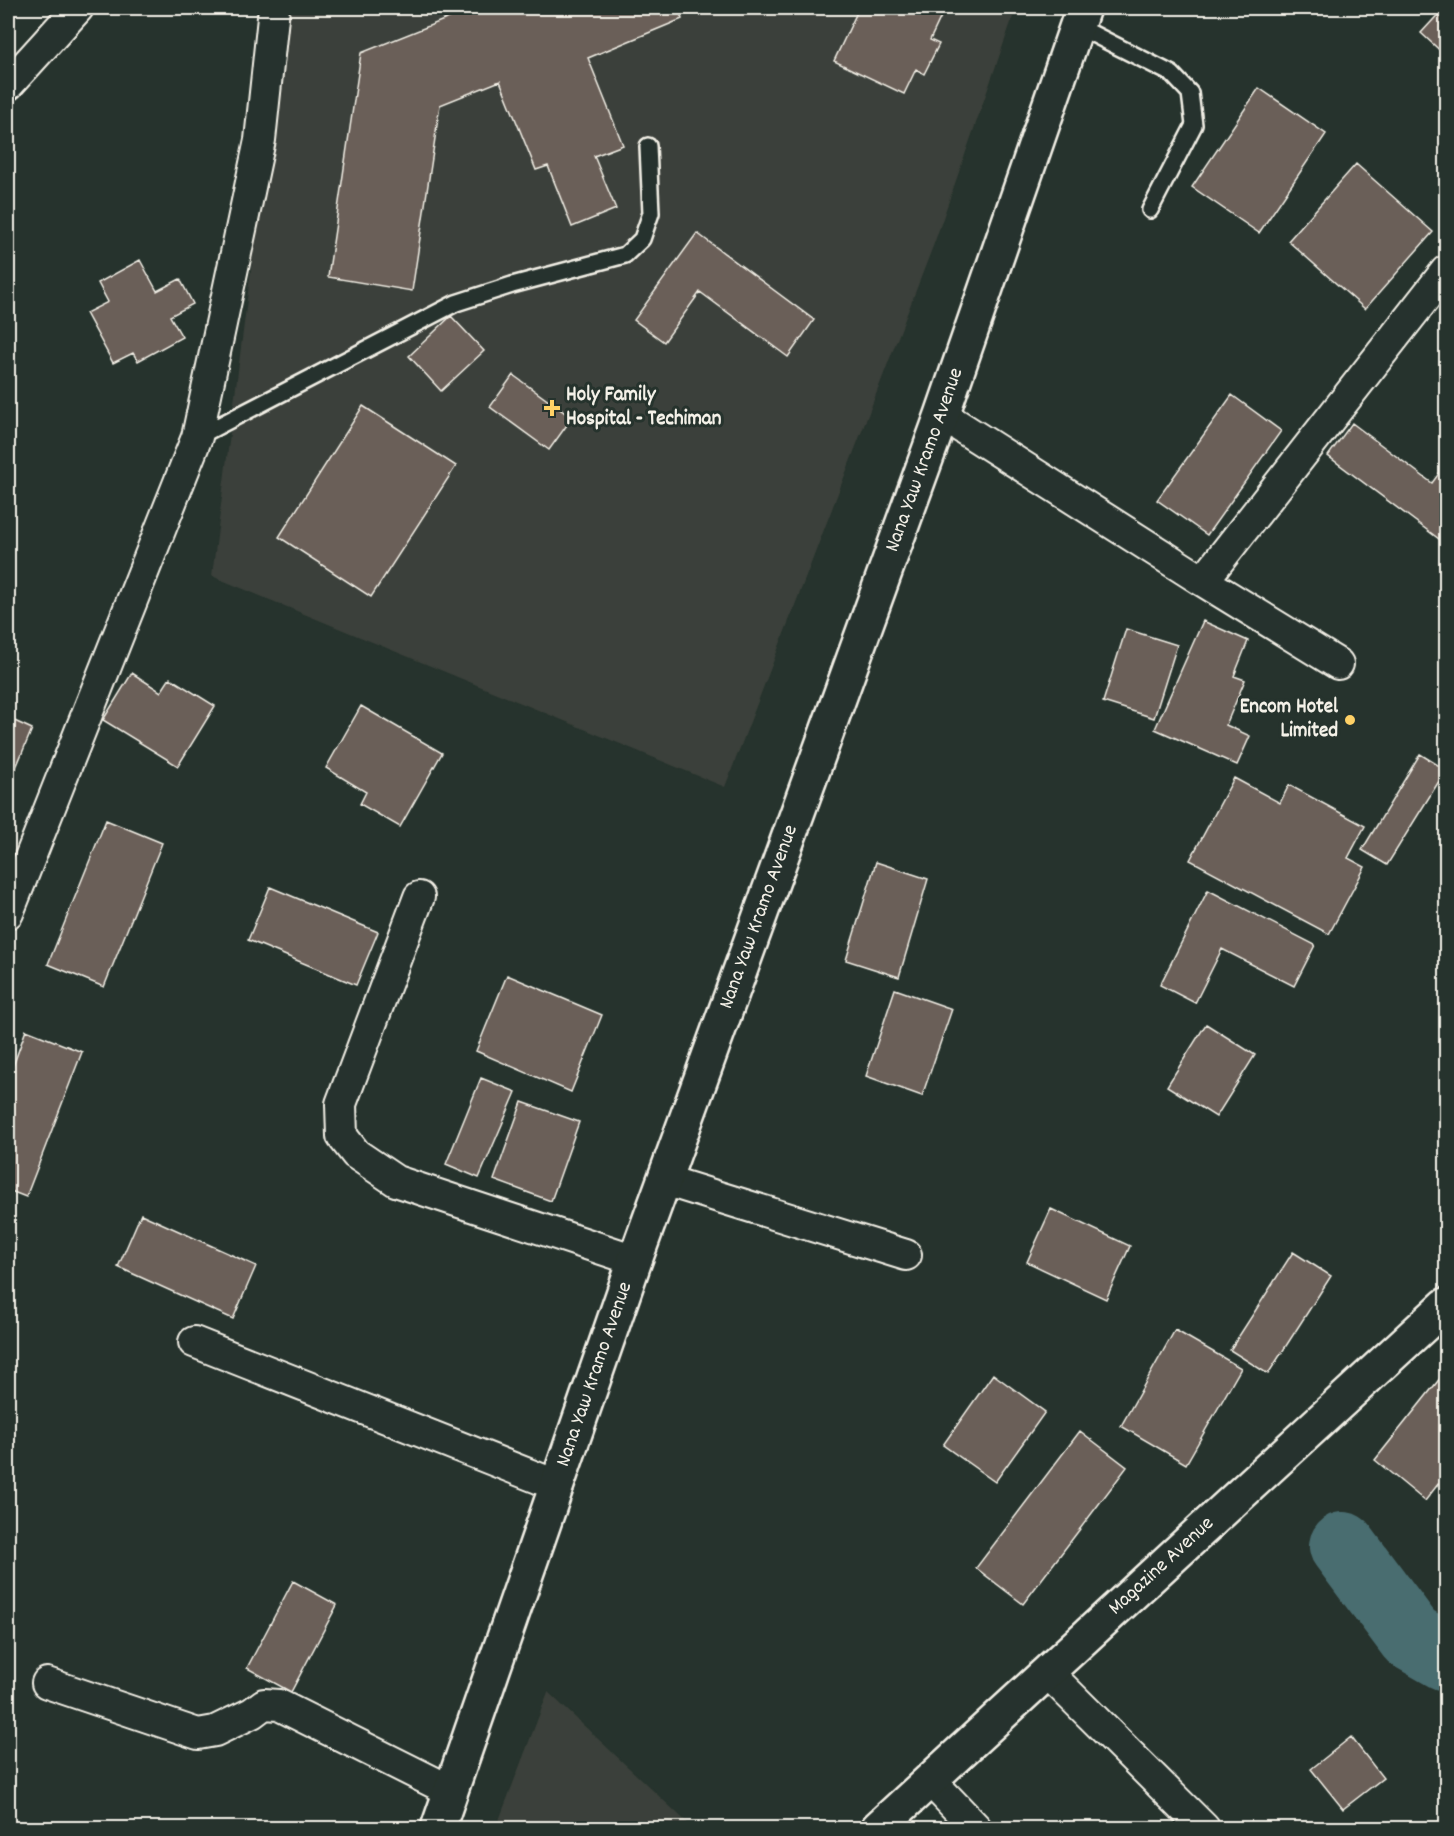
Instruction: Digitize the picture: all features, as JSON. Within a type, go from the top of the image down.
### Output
[{"type":"main road","name":"Nana Yaw Kramo Avenue","points":[[438,1828],[635,1260],[942,415],[1080,17]]},
{"type":"main road","name":"Magazine Avenue","points":[[878,1828],[1446,1305]]},
{"type":"street","points":[[8,85],[78,8]]},
{"type":"street","points":[[8,913],[197,437],[260,140],[274,8]]},
{"type":"street","points":[[1203,581],[1446,271]]},
{"type":"street","points":[[942,415],[1338,664]]},
{"type":"street","points":[[419,897],[341,1104],[342,1136],[356,1154],[396,1181],[635,1260]]},
{"type":"street","points":[[664,1180],[906,1255]]},
{"type":"street","points":[[194,1342],[556,1485]]},
{"type":"street","points":[[1047,1672],[1204,1828]]},
{"type":"street","points":[[47,1683],[179,1730],[198,1734],[215,1731],[252,1713],[264,1704],[279,1705],[452,1791]]},
{"type":"street","points":[[930,1780],[976,1828]]},
{"type":"lane","points":[[1080,17],[1172,74],[1190,93],[1194,125],[1150,210]]},
{"type":"lane","points":[[197,437],[456,303],[512,285],[625,255],[642,239],[651,213],[648,146]]},
{"type":"shaded area","name":"Holy Family Hospital - Techiman","points":[[284,8],[1016,8],[935,241],[725,787],[212,576]]},
{"type":"shaded area","points":[[548,1692],[693,1828],[496,1828]]},
{"type":"building","points":[[474,8],[678,8],[682,19],[588,58],[623,145],[594,156],[616,209],[572,227],[548,166],[536,170],[500,81],[440,105],[412,291],[328,277],[361,53]]},
{"type":"building","points":[[859,8],[945,8],[930,40],[939,44],[924,74],[916,69],[904,94],[834,61]]},
{"type":"building","points":[[1446,8],[1446,56],[1421,33]]},
{"type":"building","points":[[1259,88],[1326,134],[1259,233],[1192,187]]},
{"type":"building","points":[[1446,140],[1446,152],[1441,146]]},
{"type":"building","points":[[1356,164],[1433,232],[1365,309],[1288,241]]},
{"type":"building","points":[[697,233],[814,320],[788,357],[700,292],[664,342],[634,320]]},
{"type":"building","points":[[140,260],[157,291],[180,279],[193,304],[170,316],[182,337],[138,361],[133,353],[113,363],[86,313],[108,302],[98,283]]},
{"type":"building","points":[[451,316],[484,351],[441,391],[409,356]]},
{"type":"building","points":[[513,375],[572,418],[549,450],[490,407]]},
{"type":"building","points":[[1232,395],[1281,431],[1207,535],[1157,500]]},
{"type":"building","points":[[363,406],[456,466],[371,597],[279,537]]},
{"type":"building","points":[[1352,423],[1432,483],[1446,464],[1446,529],[1439,539],[1328,456]]},
{"type":"building","points":[[1203,621],[1248,641],[1234,676],[1245,680],[1226,725],[1250,736],[1237,765],[1155,729]]},
{"type":"building","points":[[1126,629],[1177,645],[1154,718],[1103,702]]},
{"type":"building","points":[[132,673],[161,692],[170,678],[215,706],[178,766],[103,720]]},
{"type":"building","points":[[361,706],[442,753],[400,827],[360,804],[366,792],[326,768]]},
{"type":"building","points":[[8,718],[32,729],[8,787]]},
{"type":"building","points":[[1420,754],[1446,770],[1387,865],[1362,850]]},
{"type":"building","points":[[1234,778],[1280,803],[1289,785],[1365,826],[1348,858],[1365,867],[1329,934],[1190,860]]},
{"type":"building","points":[[106,820],[162,843],[104,987],[48,964]]},
{"type":"building","points":[[876,862],[928,879],[899,977],[846,960]]},
{"type":"building","points":[[270,887],[378,932],[356,985],[248,940]]},
{"type":"building","points":[[1208,890],[1315,945],[1294,986],[1222,949],[1195,1003],[1160,985]]},
{"type":"building","points":[[507,975],[602,1015],[571,1092],[476,1051]]},
{"type":"building","points":[[895,989],[952,1009],[922,1096],[866,1076]]},
{"type":"building","points":[[1206,1024],[1255,1055],[1216,1117],[1167,1086]]},
{"type":"building","points":[[26,1030],[82,1052],[26,1197],[8,1190],[8,1080]]},
{"type":"building","points":[[481,1078],[516,1092],[479,1178],[446,1164]]},
{"type":"building","points":[[522,1102],[579,1122],[551,1201],[494,1180]]},
{"type":"building","points":[[1051,1209],[1130,1246],[1106,1299],[1027,1262]]},
{"type":"building","points":[[141,1214],[256,1266],[233,1319],[118,1267]]},
{"type":"building","points":[[1293,1252],[1331,1276],[1268,1374],[1230,1350]]},
{"type":"building","points":[[1175,1330],[1241,1368],[1186,1464],[1121,1426]]},
{"type":"building","points":[[1446,1371],[1446,1474],[1425,1501],[1375,1460]]},
{"type":"building","points":[[993,1374],[1045,1412],[995,1482],[943,1445]]},
{"type":"building","points":[[1080,1431],[1127,1467],[1023,1604],[976,1568]]},
{"type":"building","points":[[293,1581],[337,1605],[291,1692],[247,1668]]},
{"type":"building","points":[[1351,1737],[1383,1778],[1343,1809],[1311,1769]]},
{"type":"waterway","points":[[1343,1546],[1411,1637],[1446,1657]]},
{"type":"place","name":"Holy Family Hospital - Techiman","points":[[552,408]]},
{"type":"place","name":"Encom Hotel Limited","points":[[1350,720]]}]
